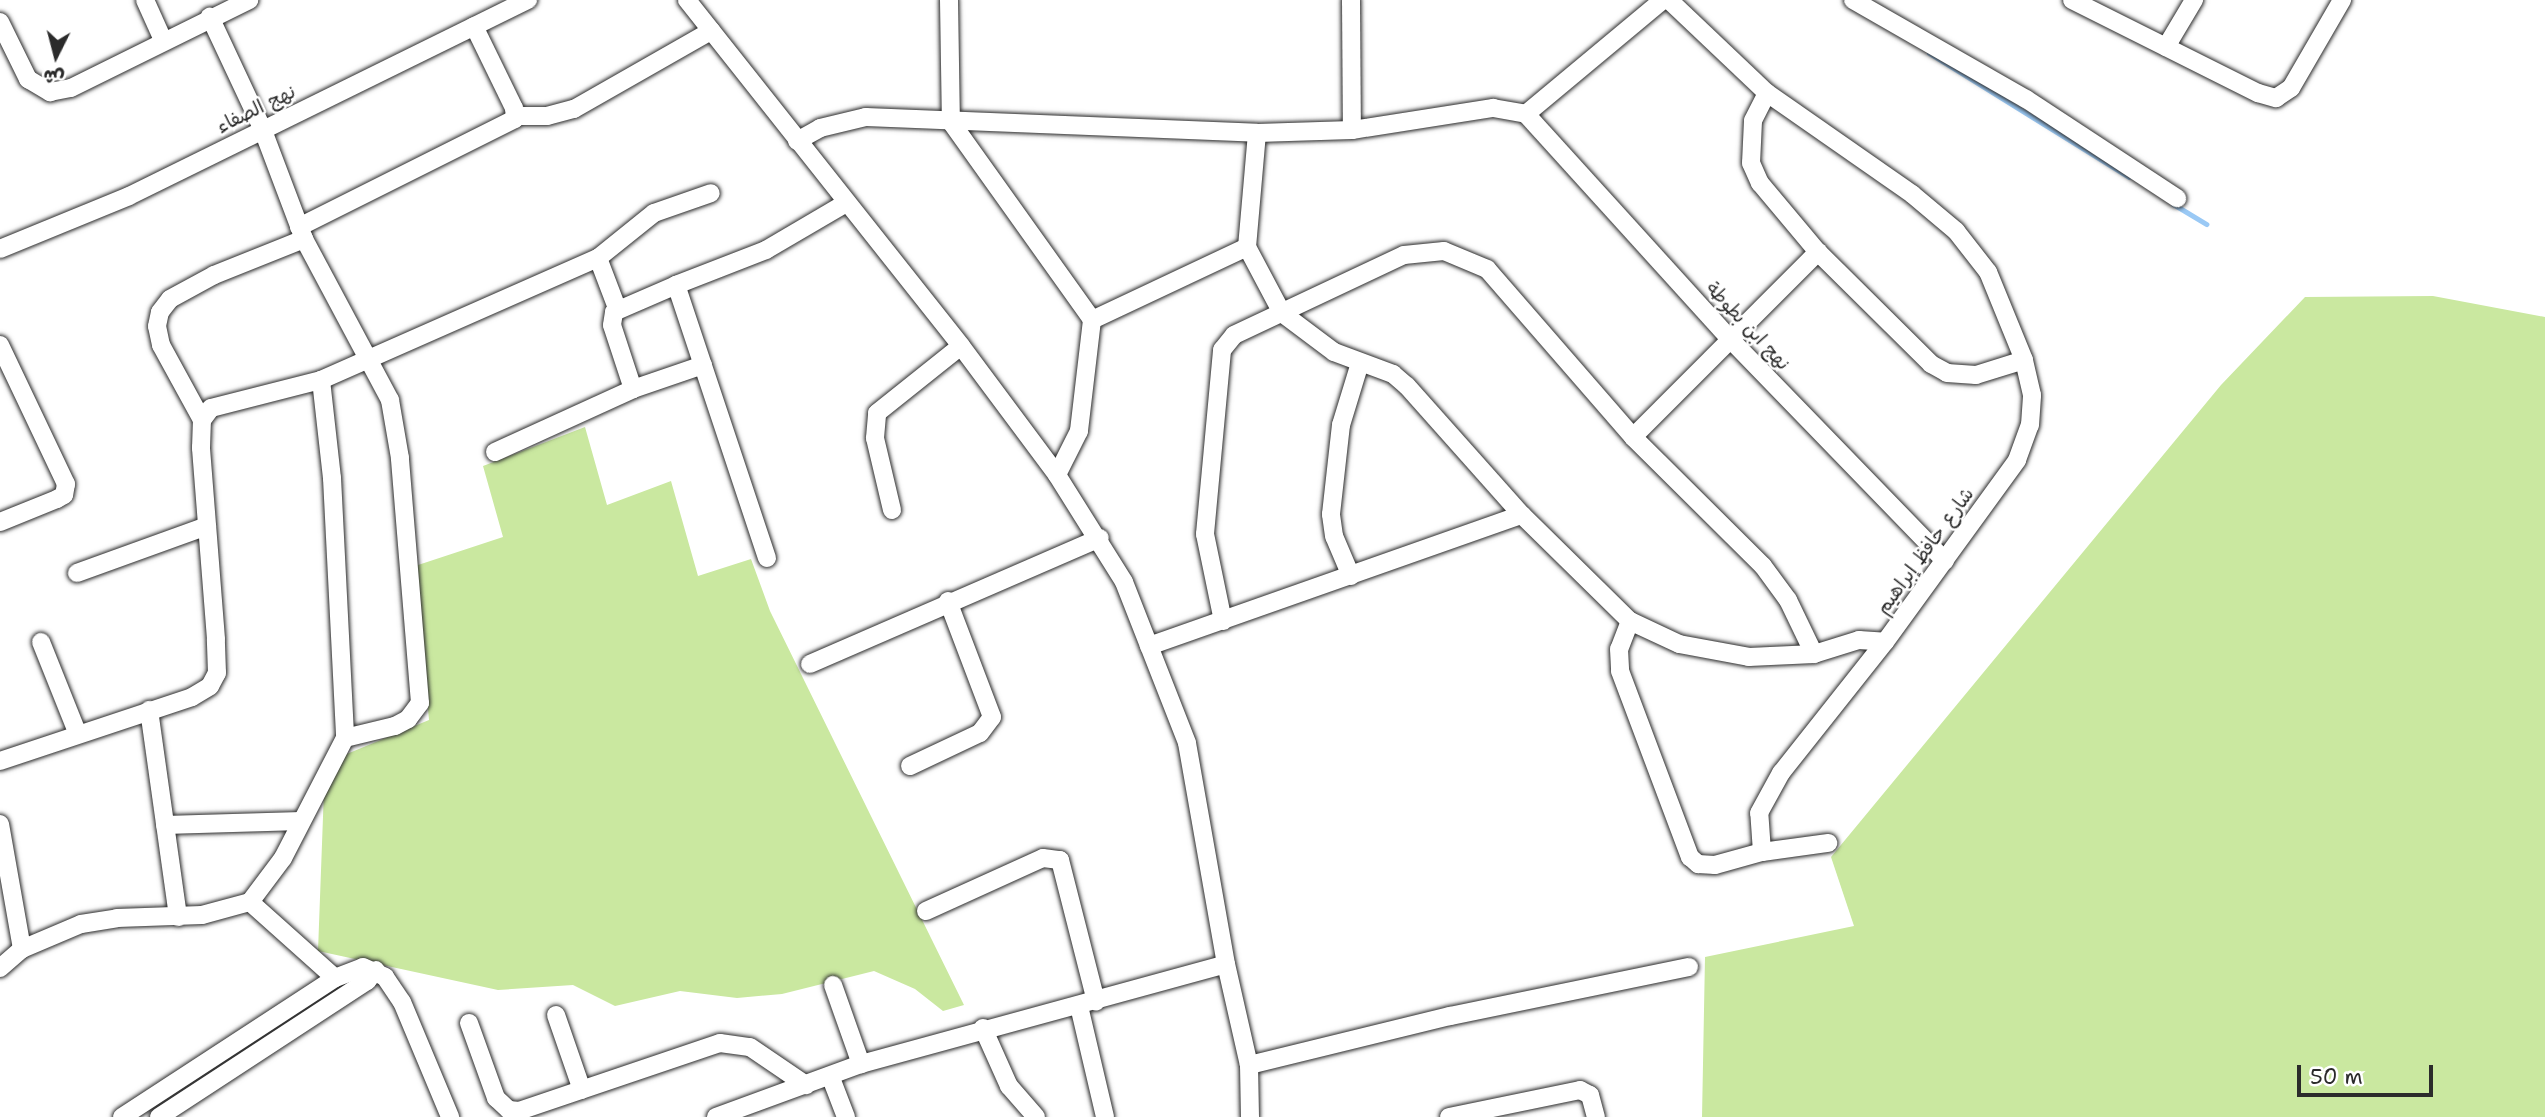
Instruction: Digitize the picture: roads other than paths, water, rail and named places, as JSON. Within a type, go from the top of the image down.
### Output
[{"type":"street","points":[[145,0],[163,40]]},
{"type":"street","points":[[0,22],[28,79],[50,92],[71,88],[209,17],[249,0]]},
{"type":"street","name":"نهج الصفاء","points":[[0,249],[129,196],[262,128],[528,0]]},
{"type":"street","points":[[687,0],[961,346],[1057,475],[1100,538],[1149,646],[1186,743],[1226,964],[1249,1065],[1250,1117]]},
{"type":"street","points":[[949,0],[951,122],[1092,320],[1079,431],[1057,475]]},
{"type":"street","points":[[1351,0],[1352,130]]},
{"type":"street","points":[[797,142],[847,119],[1257,133],[1352,130],[1475,109],[1526,114],[1663,0]]},
{"type":"street","name":"شارع حافظ إبراهيم","points":[[1282,313],[1315,340],[1360,363],[1393,374],[1425,401],[1522,515],[1630,621],[1679,644],[1712,653],[1749,657],[1814,654],[1859,640],[1885,642],[2017,460],[2030,425],[2032,395],[2024,360],[1988,272],[1956,231],[1912,194],[1766,93],[1669,0]]},
{"type":"street","points":[[1853,0],[2026,99],[2177,198]]},
{"type":"street","points":[[2072,0],[2276,98],[2291,88],[2342,0]]},
{"type":"street","points":[[2166,47],[2194,0]]},
{"type":"street","points":[[209,17],[262,128],[302,233],[390,400],[396,425],[420,703],[408,719],[395,726],[345,738]]},
{"type":"street","points":[[474,26],[515,116]]},
{"type":"street","points":[[515,116],[547,116],[574,109],[711,31]]},
{"type":"street","points":[[1766,93],[1753,121],[1751,163],[1760,183],[1818,252],[1931,364],[1947,373],[1976,375],[2024,360]]},
{"type":"street","name":"نهج ابن بطوطة","points":[[1526,114],[1732,341],[1945,561]]},
{"type":"street","points":[[0,761],[77,732],[192,697],[210,686],[217,673],[202,420],[161,345],[157,326],[160,312],[170,299],[508,126],[515,116]]},
{"type":"street","points":[[1257,133],[1247,247],[1282,313]]},
{"type":"street","points":[[202,420],[221,403],[321,380],[598,258],[654,213],[711,193]]},
{"type":"street","points":[[617,308],[766,250],[846,203]]},
{"type":"street","points":[[1092,320],[1247,247]]},
{"type":"street","points":[[1223,621],[1205,534],[1220,360],[1234,335],[1404,255],[1423,250],[1462,256],[1487,269],[1633,437],[1778,583],[1814,654]]},
{"type":"street","points":[[1633,437],[1732,341],[1818,252]]},
{"type":"street","points":[[598,258],[617,308],[612,325],[634,389]]},
{"type":"street","points":[[676,285],[767,558]]},
{"type":"street","points":[[0,345],[66,484],[64,495],[0,522]]},
{"type":"street","points":[[892,510],[875,438],[877,412],[961,346]]},
{"type":"street","points":[[1351,576],[1334,536],[1331,514],[1341,425],[1360,363]]},
{"type":"street","points":[[495,452],[634,389],[703,365]]},
{"type":"street","points":[[0,968],[22,949],[81,924],[117,918],[178,917],[250,902],[269,880],[345,738],[332,478],[321,380]]},
{"type":"street","points":[[1149,646],[1522,515]]},
{"type":"street","points":[[77,573],[207,526]]},
{"type":"street","points":[[810,664],[948,601],[1100,538]]},
{"type":"street","points":[[911,766],[980,733],[992,717],[948,601]]},
{"type":"street","points":[[1630,621],[1619,649],[1620,671],[1684,848],[1704,866],[1762,852],[1828,842]]},
{"type":"street","points":[[41,642],[77,732]]},
{"type":"street","points":[[1762,852],[1759,813],[1781,774],[1885,642]]},
{"type":"street","points":[[149,710],[178,917]]},
{"type":"street","points":[[165,825],[301,821]]},
{"type":"street","points":[[0,824],[22,949]]},
{"type":"street","points":[[926,911],[1043,858],[1060,860],[1088,1004],[1105,1117]]},
{"type":"street","points":[[250,902],[335,978]]},
{"type":"street","points":[[716,1117],[831,1078],[861,1064],[983,1028],[1088,1004],[1226,964]]},
{"type":"street","points":[[122,1117],[335,978],[363,967],[376,970],[402,1002],[450,1117]]},
{"type":"street","points":[[1249,1065],[1450,1016],[1689,967]]},
{"type":"street","points":[[159,1117],[367,981],[376,970]]},
{"type":"street","points":[[834,985],[861,1064]]},
{"type":"street","points":[[556,1015],[582,1090]]},
{"type":"street","points":[[469,1023],[501,1107],[519,1111],[705,1047],[732,1042],[750,1047],[806,1085]]},
{"type":"street","points":[[983,1028],[1009,1086],[1036,1117]]},
{"type":"street","points":[[831,1078],[846,1117]]},
{"type":"street","points":[[1454,1116],[1580,1090],[1595,1103],[1596,1117]]},
{"type":"waterway","points":[[1929,53],[2129,177]]},
{"type":"waterway","points":[[2173,204],[2206,224]]}]
